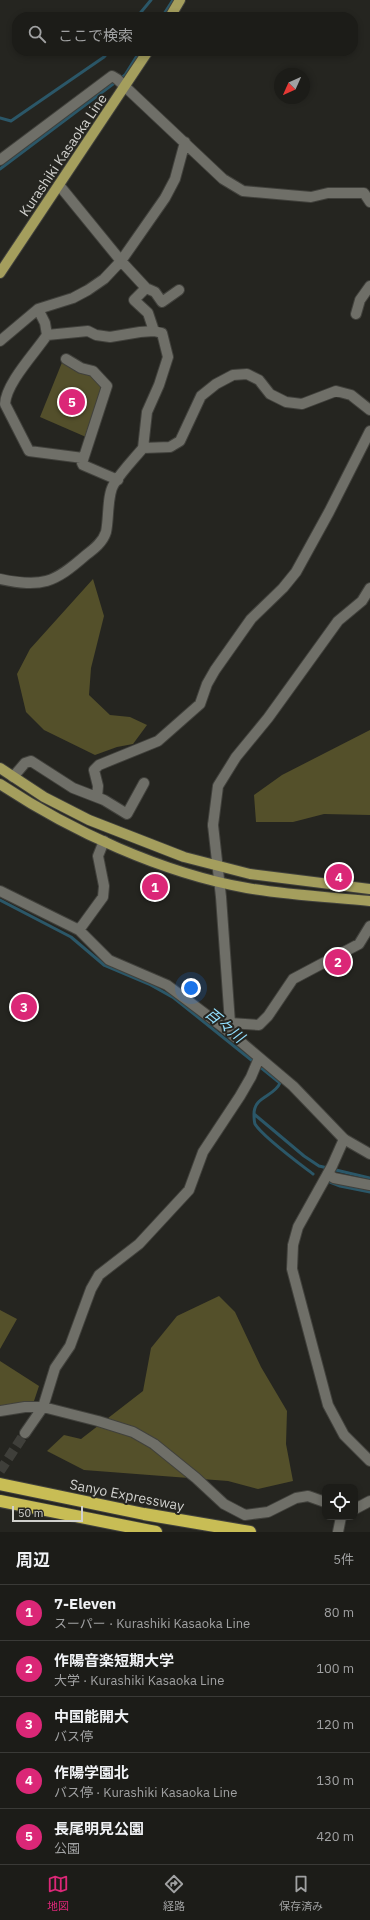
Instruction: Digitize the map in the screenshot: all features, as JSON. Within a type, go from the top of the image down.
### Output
[{"type":"highway","name":"Sanyo Expressway","points":[[0,1484],[144,1514],[250,1532]]},
{"type":"highway","points":[[0,1501],[156,1532]]},
{"type":"main road","points":[[173,12],[180,0]]},
{"type":"main road","name":"Kurashiki Kasaoka Line","points":[[0,273],[59,186],[120,82],[143,56]]},
{"type":"main road","points":[[0,768],[66,809],[108,829],[184,857],[218,867],[250,874],[370,889]]},
{"type":"main road","points":[[0,784],[37,807],[104,841],[178,870],[248,888],[370,901]]},
{"type":"street","points":[[0,160],[112,76],[185,142],[223,179],[243,190],[311,197],[328,193],[364,193],[370,202]]},
{"type":"street","points":[[0,341],[38,309],[73,298],[88,290],[104,278],[121,261],[165,198],[175,179],[185,142]]},
{"type":"street","points":[[59,186],[121,261],[146,288],[155,292],[162,302],[179,290]]},
{"type":"street","points":[[356,314],[360,300],[370,286]]},
{"type":"street","points":[[146,288],[134,300],[148,314],[154,331]]},
{"type":"street","points":[[38,309],[45,323],[47,335],[19,372],[5,398],[5,404],[29,451],[83,458]]},
{"type":"street","points":[[0,579],[22,584],[38,584],[56,579],[69,570],[100,543],[105,534],[113,485],[143,448],[148,412],[168,357],[162,333],[154,331],[110,337],[96,335],[88,331],[47,335]]},
{"type":"street","points":[[66,359],[81,368],[93,371],[107,386],[82,463],[83,465],[118,480]]},
{"type":"street","points":[[143,448],[170,447],[180,441],[201,396],[216,384],[233,375],[247,374],[259,380],[270,394],[286,402],[302,404],[336,391],[351,395],[370,410]]},
{"type":"street","points":[[97,797],[98,786],[94,770],[99,765],[158,742],[200,704],[207,684],[215,670],[251,619],[283,588],[296,572],[329,512],[370,431]]},
{"type":"street","points":[[229,1027],[220,882],[213,825],[218,786],[236,758],[268,718],[338,621],[362,601],[370,588]]},
{"type":"street","points":[[13,777],[25,763],[31,761],[73,788],[97,797],[127,814],[144,783]]},
{"type":"street","points":[[79,930],[103,897],[105,891],[98,856],[104,841]]},
{"type":"street","points":[[0,891],[79,930],[109,960],[167,985],[229,1027],[258,1060],[293,1086],[344,1139],[370,1154]]},
{"type":"street","points":[[229,1027],[259,1025],[268,1016],[293,979],[359,944],[370,926]]},
{"type":"street","points":[[25,1433],[43,1407],[55,1368],[70,1346],[99,1275],[139,1244],[188,1190],[203,1152],[251,1077],[258,1060]]},
{"type":"street","points":[[344,1139],[330,1171],[298,1227],[293,1245],[292,1269],[328,1405],[344,1435],[370,1461]]},
{"type":"street","points":[[330,1171],[334,1178],[370,1185]]},
{"type":"street","points":[[0,1411],[25,1407],[43,1407],[98,1421],[133,1432],[154,1444],[196,1478],[224,1504],[245,1515],[268,1512],[296,1498],[308,1496],[322,1501]]},
{"type":"street","points":[[358,1507],[370,1501]]},
{"type":"street","points":[[338,1532],[340,1520]]},
{"type":"shaded area","points":[[63,360],[93,375],[103,387],[86,437],[40,417]]},
{"type":"shaded area","points":[[93,579],[104,616],[91,668],[89,695],[110,715],[130,717],[147,725],[133,744],[117,747],[95,755],[44,730],[26,712],[17,674],[30,649]]},
{"type":"shaded area","points":[[370,730],[370,815],[324,814],[293,822],[256,822],[254,795],[282,775]]},
{"type":"shaded area","points":[[219,1296],[235,1312],[261,1367],[287,1411],[286,1444],[293,1481],[258,1489],[228,1481],[84,1470],[47,1451],[64,1435],[81,1439],[143,1391],[151,1348],[177,1316]]},
{"type":"shaded area","points":[[0,1310],[17,1319],[0,1349]]},
{"type":"shaded area","points":[[0,1361],[39,1386],[32,1407],[0,1410]]},
{"type":"waterway","points":[[141,12],[151,0]]},
{"type":"waterway","points":[[165,12],[173,0]]},
{"type":"waterway","points":[[0,118],[11,121],[105,56]]},
{"type":"waterway","points":[[0,169],[125,75],[137,56]]},
{"type":"waterway","name":"百々川","points":[[0,900],[71,937],[104,965],[149,984],[174,998],[280,1083],[277,1088],[257,1104],[254,1114],[304,1156],[319,1166],[370,1178]]},
{"type":"waterway","points":[[254,1114],[255,1124],[259,1129],[282,1150],[313,1174]]},
{"type":"waterway","points":[[330,1182],[340,1186],[370,1192]]},
{"type":"tunnel","points":[[0,1471],[25,1433]]},
{"type":"place","name":"長尾明見公園","points":[[72,402]]},
{"type":"place","name":"作陽学園北","points":[[339,877]]},
{"type":"place","name":"7-Eleven","points":[[155,887]]},
{"type":"place","name":"作陽音楽短期大学","points":[[338,962]]},
{"type":"place","name":"中国能開大","points":[[24,1007]]}]
